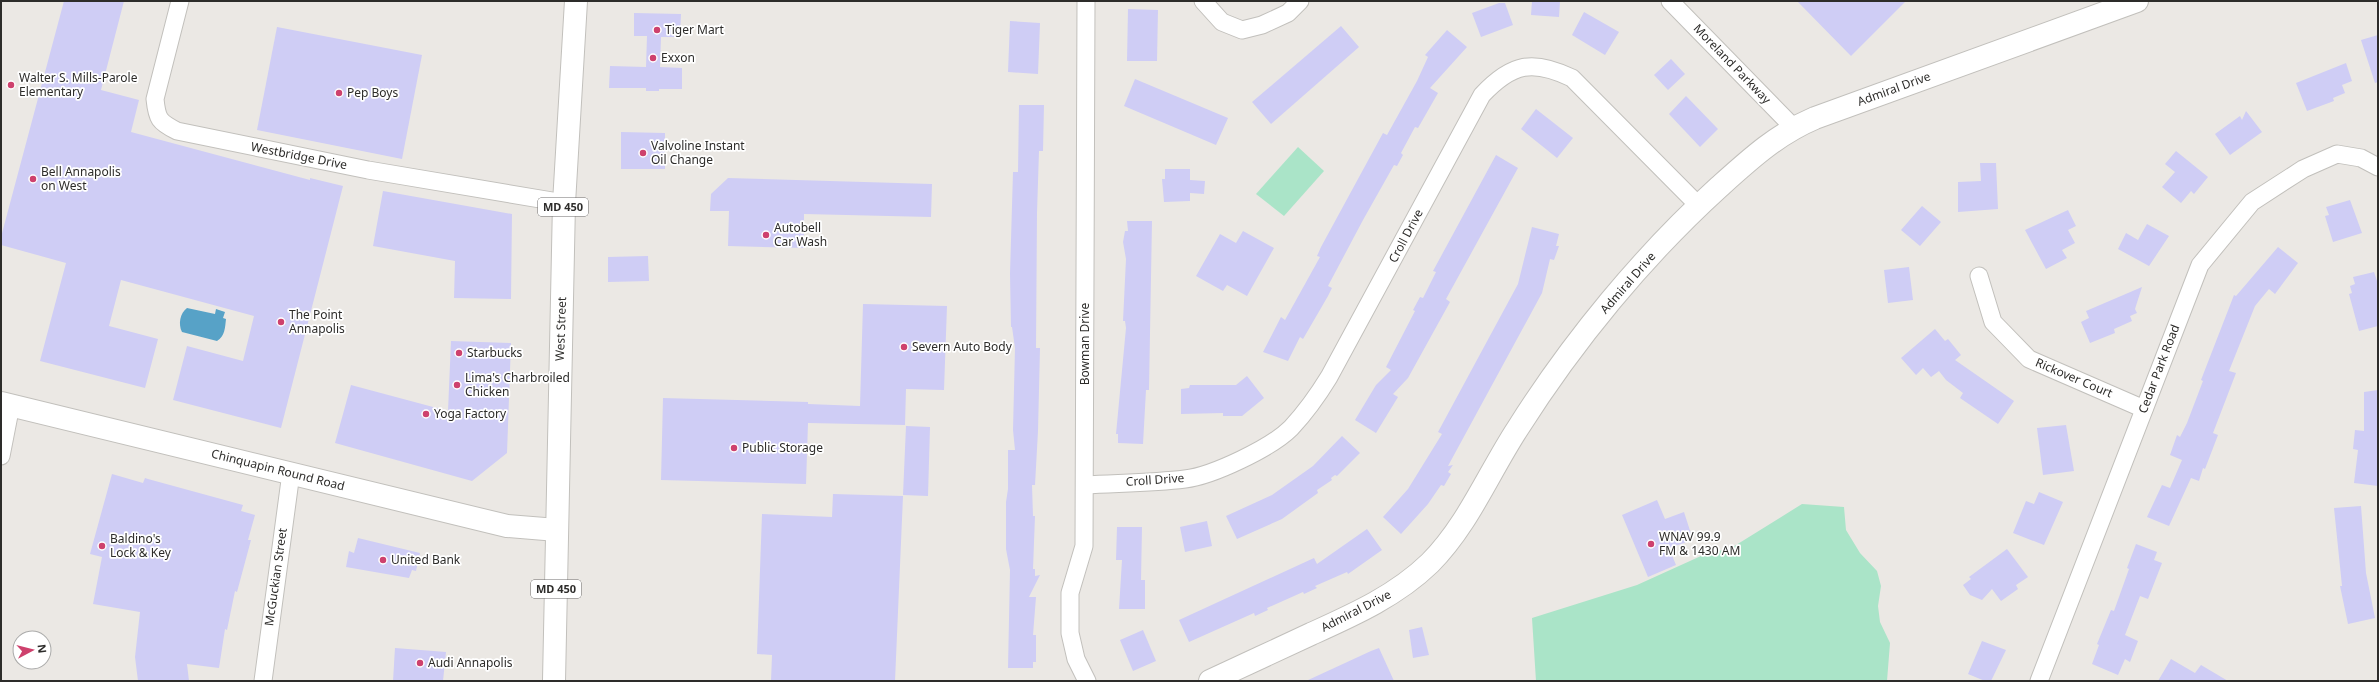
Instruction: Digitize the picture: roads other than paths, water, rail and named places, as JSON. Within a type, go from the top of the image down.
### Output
[{"type":"main road","name":"West Street","points":[[554,681],[564,203],[576,1]]},
{"type":"main road","name":"Admiral Drive","points":[[1210,681],[1367,608],[1408,582],[1432,561],[1463,520],[1529,411],[1608,305],[1632,276],[1699,206],[1757,153],[1793,127],[2137,1]]},
{"type":"main road","name":"Chinquapin Round Road","points":[[6,404],[507,526],[556,530]]},
{"type":"street","name":"Westbridge Drive","points":[[180,1],[155,99],[156,113],[162,123],[177,131],[368,170],[564,203]]},
{"type":"street","name":"Bowman Drive","points":[[1086,1],[1084,546],[1070,593],[1070,633],[1076,659],[1087,681]]},
{"type":"street","points":[[1203,1],[1222,22],[1242,30],[1262,25],[1288,13],[1300,1]]},
{"type":"street","name":"Moreland Parkway","points":[[1670,1],[1793,127]]},
{"type":"street","name":"Croll Drive","points":[[1085,485],[1186,479],[1219,469],[1258,451],[1290,429],[1318,396],[1329,377],[1482,95],[1496,80],[1514,70],[1532,66],[1552,69],[1572,78],[1699,206]]},
{"type":"street","name":"Cedar Park Road","points":[[2039,681],[2200,265],[2252,202],[2303,169],[2337,154],[2362,158],[2378,168]]},
{"type":"street","name":"Rickover Court","points":[[1979,276],[1993,322],[2029,359],[2144,409]]},
{"type":"street","points":[[1,456],[6,404]]},
{"type":"street","name":"McGuckian Street","points":[[263,681],[291,473]]},
{"type":"water","points":[[187,308],[215,314],[216,309],[225,312],[223,318],[226,319],[225,329],[220,339],[217,341],[182,332],[180,319]]},
{"type":"place","name":"Tiger Mart","points":[[657,30]]},
{"type":"place","name":"Exxon","points":[[653,58]]},
{"type":"place","name":"Walter S. Mills-Parole Elementary","points":[[11,85]]},
{"type":"place","name":"Pep Boys","points":[[339,93]]},
{"type":"place","name":"Valvoline Instant Oil Change","points":[[643,153]]},
{"type":"place","name":"Bell Annapolis on West","points":[[33,179]]},
{"type":"place","name":"Autobell Car Wash","points":[[766,235]]},
{"type":"place","name":"The Point Annapolis","points":[[281,322]]},
{"type":"place","name":"Severn Auto Body","points":[[904,347]]},
{"type":"place","name":"Starbucks","points":[[459,353]]},
{"type":"place","name":"Lima's Charbroiled Chicken","points":[[457,385]]},
{"type":"place","name":"Yoga Factory","points":[[426,414]]},
{"type":"place","name":"Public Storage","points":[[734,448]]},
{"type":"place","name":"WNAV 99.9 FM & 1430 AM","points":[[1651,544]]},
{"type":"place","name":"Baldino's Lock & Key","points":[[102,546]]},
{"type":"place","name":"United Bank","points":[[383,560]]},
{"type":"place","name":"Audi Annapolis","points":[[420,663]]}]
